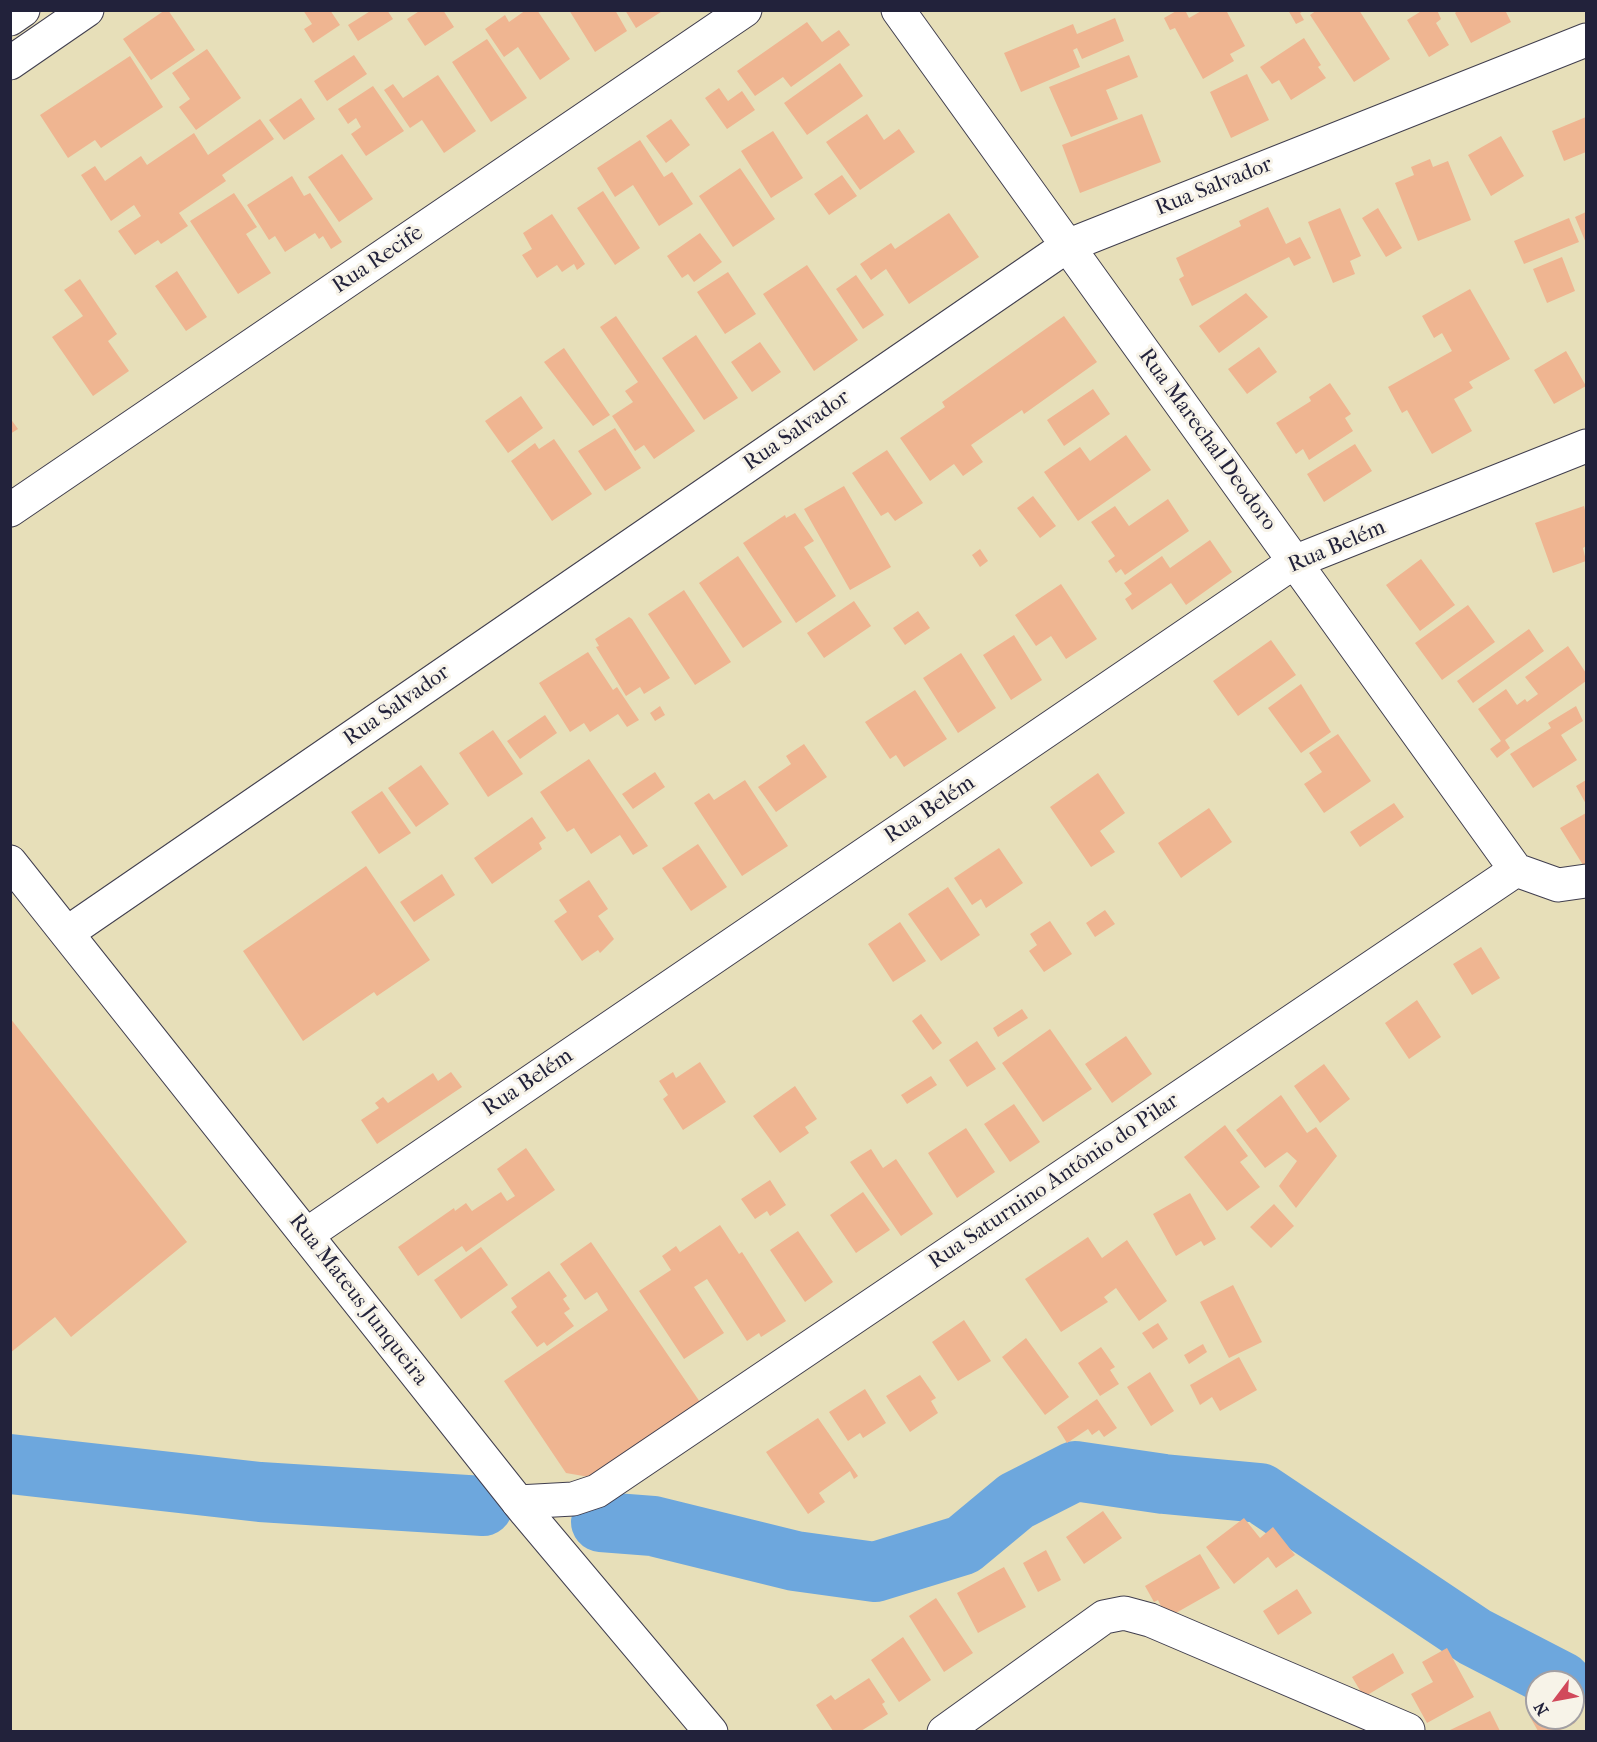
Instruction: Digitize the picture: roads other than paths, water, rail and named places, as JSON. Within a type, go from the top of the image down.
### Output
[{"type":"street","points":[[10,19],[23,10]]},
{"type":"street","points":[[10,63],[87,10]]},
{"type":"street","name":"Rua Recife","points":[[10,510],[745,10]]},
{"type":"street","name":"Rua Marechal Deodoro","points":[[898,10],[1516,870]]},
{"type":"street","name":"Rua Salvador","points":[[67,933],[1067,246],[1587,40]]},
{"type":"street","name":"Rua Belém","points":[[306,1234],[1294,562],[1587,446]]},
{"type":"street","name":"Rua Mateus Junqueira","points":[[10,862],[518,1502],[711,1731]]},
{"type":"street","points":[[1516,870],[1558,885],[1587,881]]},
{"type":"street","name":"Rua Saturnino Antônio do Pilar","points":[[518,1502],[573,1499],[597,1491],[1516,870]]},
{"type":"street","points":[[944,1731],[1104,1617],[1124,1613],[1150,1620],[1408,1730]]},
{"type":"waterway","points":[[10,1464],[260,1492],[483,1506]]},
{"type":"waterway","points":[[601,1522],[653,1526],[795,1561],[875,1572],[963,1545],[1016,1501],[1075,1471],[1164,1484],[1260,1493],[1475,1637],[1539,1670]]}]
